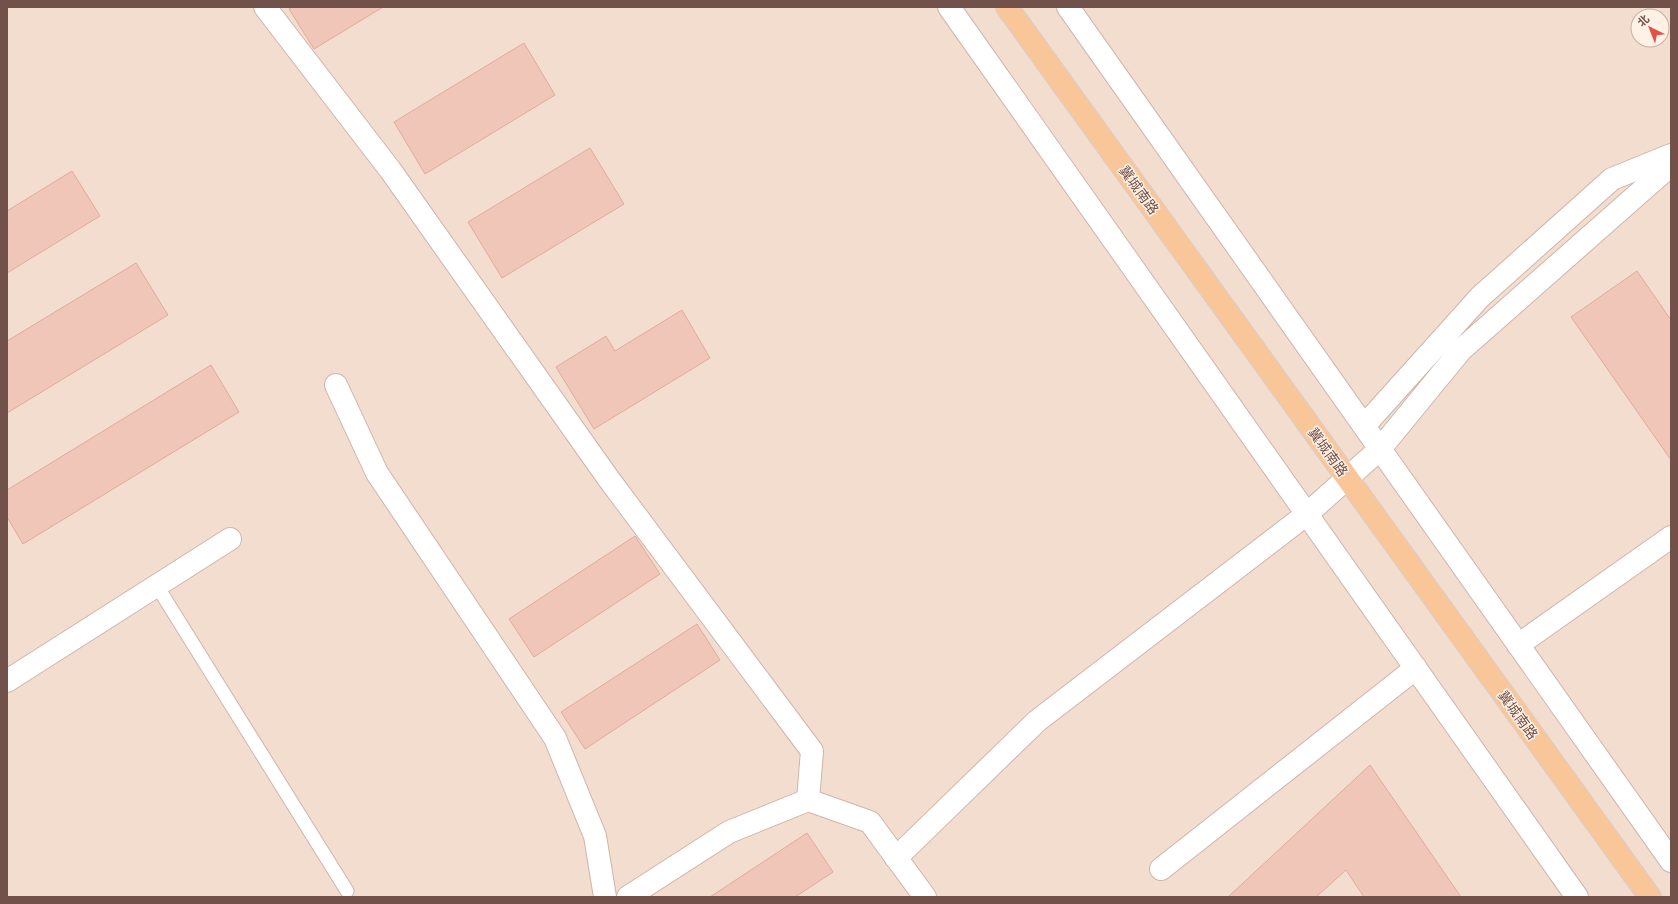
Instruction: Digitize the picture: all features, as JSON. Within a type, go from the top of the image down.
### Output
[{"type":"main road","name":"冀城南路","points":[[1007,7],[1650,897]]},
{"type":"street","points":[[265,7],[391,171],[608,478],[812,752],[808,800]]},
{"type":"street","points":[[949,7],[1577,897]]},
{"type":"street","points":[[1068,7],[1671,861]]},
{"type":"street","points":[[1364,426],[1480,298],[1612,179],[1671,155]]},
{"type":"street","points":[[896,858],[1037,721],[1307,514],[1347,479],[1380,449],[1461,350],[1671,165]]},
{"type":"street","points":[[336,385],[377,473],[555,738],[595,836],[605,897]]},
{"type":"street","points":[[1518,645],[1671,537]]},
{"type":"street","points":[[7,681],[230,539]]},
{"type":"street","points":[[1161,869],[1416,668]]},
{"type":"street","points":[[628,897],[729,832],[808,800],[870,822],[924,897]]},
{"type":"lane","points":[[157,586],[347,891]]},
{"type":"shaded area","points":[[7,7],[1671,7],[1671,897],[7,897]]},
{"type":"building","points":[[293,7],[383,7],[314,49],[289,9]]},
{"type":"building","points":[[524,43],[555,95],[425,174],[394,122]]},
{"type":"building","points":[[590,148],[624,204],[502,278],[468,222]]},
{"type":"building","points":[[72,171],[100,216],[7,273],[7,211]]},
{"type":"building","points":[[136,263],[168,315],[7,413],[7,341]]},
{"type":"building","points":[[1637,271],[1671,320],[1671,460],[1571,317]]},
{"type":"building","points":[[682,310],[710,358],[594,429],[556,367],[606,336],[615,351]]},
{"type":"building","points":[[211,365],[239,412],[23,544],[7,517],[7,490]]},
{"type":"building","points":[[635,536],[660,574],[534,657],[509,619]]},
{"type":"building","points":[[697,624],[720,660],[585,749],[561,712]]},
{"type":"building","points":[[1370,765],[1461,897],[1364,897],[1346,870],[1316,897],[1228,897]]},
{"type":"building","points":[[807,833],[833,872],[795,897],[710,897]]}]
